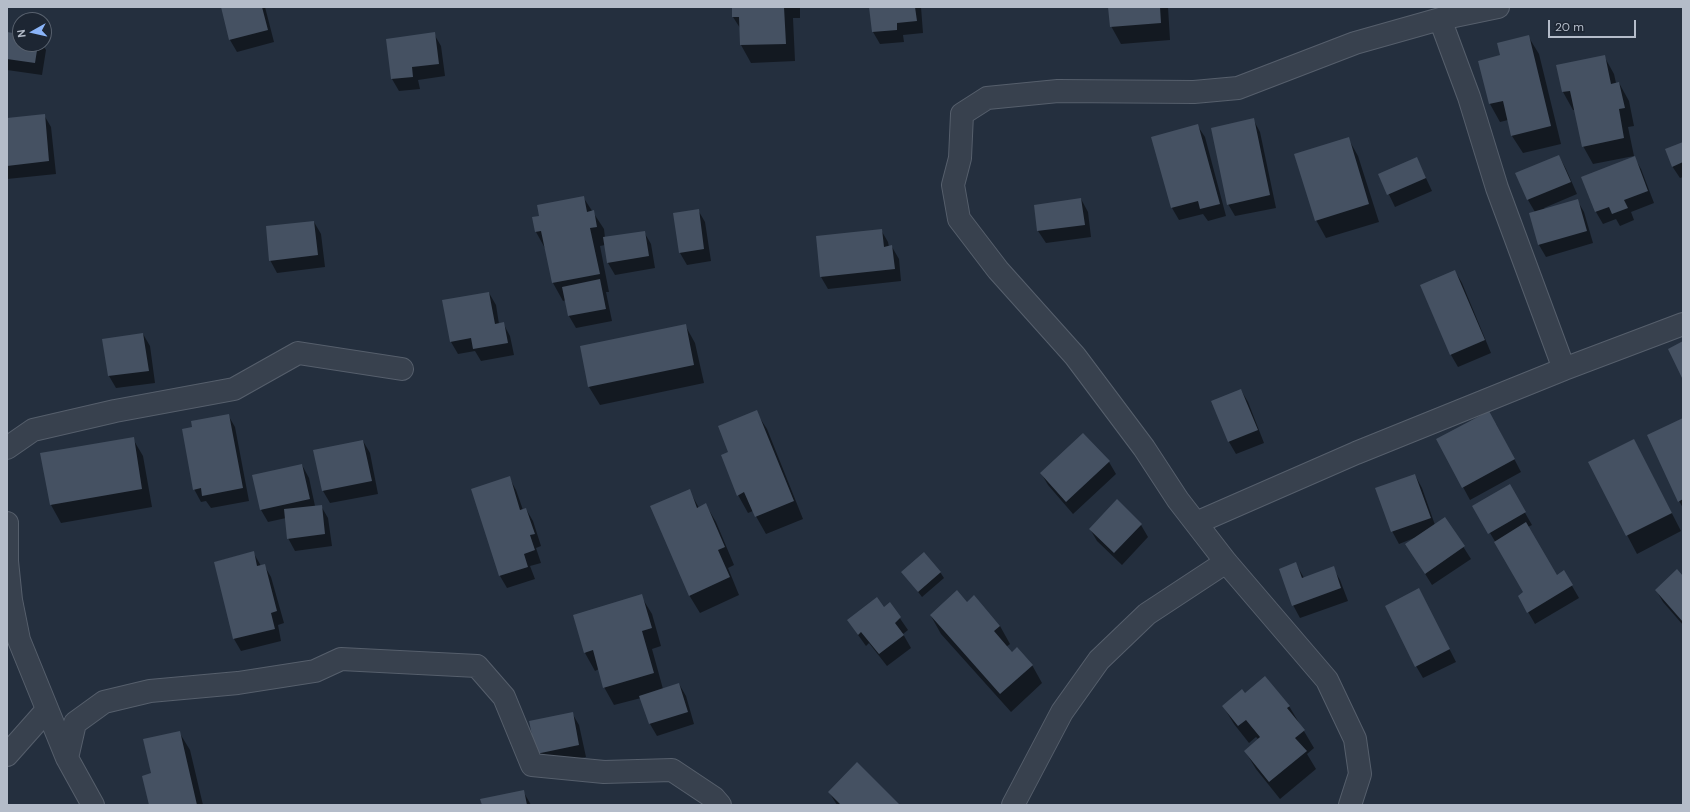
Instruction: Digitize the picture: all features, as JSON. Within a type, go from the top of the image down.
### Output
[{"type":"street","points":[[1350,805],[1360,774],[1355,739],[1326,680],[1226,562],[1178,500],[1144,448],[1075,356],[998,270],[960,219],[953,185],[960,158],[962,114],[987,98],[1058,91],[1194,92],[1238,88],[1355,43],[1440,19],[1498,7]]},
{"type":"street","points":[[1440,19],[1469,97],[1496,188],[1564,369]]},
{"type":"street","points":[[1196,523],[1356,453],[1564,369],[1683,324]]},
{"type":"street","points":[[7,448],[33,430],[115,411],[234,389],[298,352],[402,370]]},
{"type":"street","points":[[7,523],[7,561],[11,600],[19,640],[46,711],[67,758],[93,805]]},
{"type":"street","points":[[1013,805],[1062,712],[1099,660],[1146,614],[1226,562]]},
{"type":"street","points":[[67,758],[75,723],[104,702],[150,691],[238,683],[315,671],[341,659],[477,666],[504,697],[532,765],[604,772],[672,770],[714,798],[720,805]]},
{"type":"street","points":[[7,755],[46,711]]},
{"type":"building","points":[[221,7],[262,7],[268,30],[229,40]]},
{"type":"building","points":[[732,7],[784,7],[786,44],[740,45],[739,17],[732,17]]},
{"type":"building","points":[[869,7],[915,7],[917,21],[897,23],[897,30],[872,32]]},
{"type":"building","points":[[1108,7],[1160,7],[1161,23],[1110,27]]},
{"type":"building","points":[[7,32],[12,33],[12,52],[37,52],[35,63],[7,59]]},
{"type":"building","points":[[435,32],[439,64],[412,67],[413,77],[391,79],[386,39]]},
{"type":"building","points":[[1529,35],[1551,126],[1511,136],[1503,101],[1489,104],[1478,61],[1500,55],[1497,43]]},
{"type":"building","points":[[1605,55],[1611,84],[1619,82],[1625,108],[1619,109],[1624,138],[1582,147],[1570,91],[1562,92],[1556,65]]},
{"type":"building","points":[[45,114],[49,161],[7,166],[7,118]]},
{"type":"building","points":[[1254,118],[1270,195],[1227,205],[1211,128]]},
{"type":"building","points":[[1198,124],[1220,204],[1200,209],[1198,201],[1171,208],[1151,137]]},
{"type":"building","points":[[1349,137],[1369,204],[1315,221],[1294,154]]},
{"type":"building","points":[[1683,142],[1683,162],[1672,167],[1665,149]]},
{"type":"building","points":[[1559,155],[1571,182],[1527,200],[1515,173]]},
{"type":"building","points":[[1635,156],[1648,191],[1624,200],[1628,208],[1612,214],[1609,207],[1595,212],[1581,177]]},
{"type":"building","points":[[1417,157],[1426,178],[1387,195],[1378,174]]},
{"type":"building","points":[[584,196],[587,212],[594,210],[597,227],[590,228],[600,274],[552,283],[541,231],[535,232],[532,217],[539,216],[537,205]]},
{"type":"building","points":[[1081,198],[1085,225],[1037,231],[1034,205]]},
{"type":"building","points":[[1578,199],[1587,231],[1538,245],[1529,213]]},
{"type":"building","points":[[699,209],[704,249],[679,253],[673,213]]},
{"type":"building","points":[[314,221],[318,255],[269,261],[266,226]]},
{"type":"building","points":[[882,229],[884,247],[892,245],[895,269],[820,277],[816,236]]},
{"type":"building","points":[[645,231],[649,256],[607,263],[603,237]]},
{"type":"building","points":[[1455,270],[1485,340],[1450,355],[1420,285]]},
{"type":"building","points":[[600,279],[606,309],[568,316],[562,287]]},
{"type":"building","points":[[489,292],[495,324],[504,322],[508,343],[473,349],[471,338],[450,342],[442,300]]},
{"type":"building","points":[[686,324],[694,365],[588,387],[580,346]]},
{"type":"building","points":[[143,333],[149,371],[108,376],[102,339]]},
{"type":"building","points":[[1683,341],[1683,380],[1668,349]]},
{"type":"building","points":[[1241,389],[1258,430],[1228,442],[1211,401]]},
{"type":"building","points":[[757,410],[794,501],[755,517],[744,492],[737,496],[721,455],[728,452],[718,426]]},
{"type":"building","points":[[1489,411],[1515,459],[1462,488],[1436,439]]},
{"type":"building","points":[[229,414],[243,488],[202,496],[201,488],[193,490],[182,429],[192,427],[191,421]]},
{"type":"building","points":[[1683,418],[1683,499],[1678,502],[1647,435]]},
{"type":"building","points":[[1083,433],[1110,461],[1066,502],[1040,473]]},
{"type":"building","points":[[134,437],[142,489],[50,505],[40,453]]},
{"type":"building","points":[[1634,439],[1672,513],[1626,536],[1588,462]]},
{"type":"building","points":[[363,440],[372,481],[322,491],[313,450]]},
{"type":"building","points":[[302,464],[310,499],[260,510],[252,475]]},
{"type":"building","points":[[1415,474],[1431,518],[1391,532],[1375,488]]},
{"type":"building","points":[[510,476],[520,510],[526,508],[535,534],[530,535],[535,550],[524,554],[528,567],[499,576],[471,489]]},
{"type":"building","points":[[1510,484],[1526,512],[1488,534],[1472,506]]},
{"type":"building","points":[[690,489],[697,508],[706,503],[725,547],[718,550],[730,577],[689,596],[650,506]]},
{"type":"building","points":[[1117,499],[1142,524],[1114,553],[1089,529]]},
{"type":"building","points":[[322,505],[325,534],[287,539],[284,509]]},
{"type":"building","points":[[1445,517],[1465,546],[1425,574],[1405,544]]},
{"type":"building","points":[[1526,522],[1557,575],[1564,570],[1573,585],[1527,613],[1518,596],[1523,592],[1494,542]]},
{"type":"building","points":[[254,551],[257,566],[265,564],[277,611],[271,613],[275,629],[233,639],[214,562]]},
{"type":"building","points":[[924,552],[941,572],[918,592],[901,572]]},
{"type":"building","points":[[1296,562],[1302,578],[1334,566],[1341,588],[1292,606],[1279,569]]},
{"type":"building","points":[[1677,569],[1683,576],[1683,622],[1655,590]]},
{"type":"building","points":[[1419,588],[1450,649],[1415,667],[1385,606]]},
{"type":"building","points":[[957,590],[967,602],[974,595],[1000,626],[994,631],[1012,652],[1017,647],[1033,665],[1000,694],[930,615]]},
{"type":"building","points":[[642,594],[652,628],[642,631],[654,673],[603,688],[593,650],[584,653],[573,615]]},
{"type":"building","points":[[877,597],[884,607],[890,602],[901,617],[895,623],[904,635],[879,654],[861,632],[858,635],[847,620]]},
{"type":"building","points":[[1265,676],[1290,706],[1287,708],[1305,730],[1295,738],[1307,751],[1269,782],[1244,751],[1260,737],[1246,720],[1238,726],[1222,706],[1242,689],[1245,693]]},
{"type":"building","points":[[679,683],[688,712],[649,724],[639,696]]},
{"type":"building","points":[[573,712],[579,745],[536,754],[529,721]]},
{"type":"building","points":[[180,731],[197,805],[149,805],[142,776],[151,773],[143,739]]},
{"type":"building","points":[[857,762],[900,805],[841,805],[828,792]]},
{"type":"building","points":[[524,790],[527,805],[482,805],[480,799]]}]
